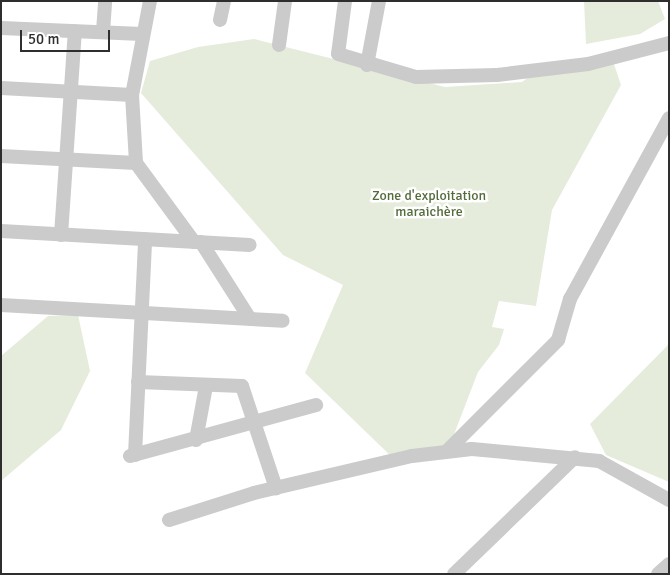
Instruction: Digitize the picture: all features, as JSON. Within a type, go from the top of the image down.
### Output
[{"type":"street","points":[[103,32],[104,1]]},
{"type":"street","points":[[150,1],[142,34],[132,95],[136,163],[198,242],[250,319]]},
{"type":"street","points":[[220,20],[224,1]]},
{"type":"street","points":[[279,45],[285,1]]},
{"type":"street","points":[[345,1],[338,54],[368,65],[416,77],[497,75],[619,60],[669,43]]},
{"type":"street","points":[[368,65],[379,1]]},
{"type":"street","points":[[1,28],[142,34]]},
{"type":"street","points":[[61,235],[75,31]]},
{"type":"street","points":[[1,88],[132,95]]},
{"type":"street","points":[[448,450],[558,340],[570,299],[669,118]]},
{"type":"street","points":[[1,156],[136,163]]},
{"type":"street","points":[[1,231],[250,245]]},
{"type":"street","points":[[145,239],[138,382],[132,456],[254,424],[316,404]]},
{"type":"street","points":[[1,305],[283,321]]},
{"type":"street","points":[[138,382],[242,386],[276,488]]},
{"type":"street","points":[[196,440],[206,386]]},
{"type":"street","points":[[169,520],[276,488],[448,450],[497,449],[600,461],[669,500]]},
{"type":"street","points":[[454,574],[575,457]]},
{"type":"street","points":[[658,574],[669,564]]},
{"type":"green space","points":[[584,1],[658,1],[665,19],[640,34],[586,44]]},
{"type":"green space","name":"Zone d'exploitation maraichère","points":[[254,39],[445,87],[522,82],[538,70],[613,61],[621,85],[552,210],[536,306],[499,301],[492,327],[504,329],[499,345],[478,372],[448,450],[395,460],[305,373],[343,285],[283,255],[141,93],[150,61],[198,47]]},
{"type":"green space","points":[[78,315],[90,371],[61,430],[1,481],[1,356],[48,316]]},
{"type":"green space","points":[[669,344],[669,482],[606,455],[590,424]]}]
